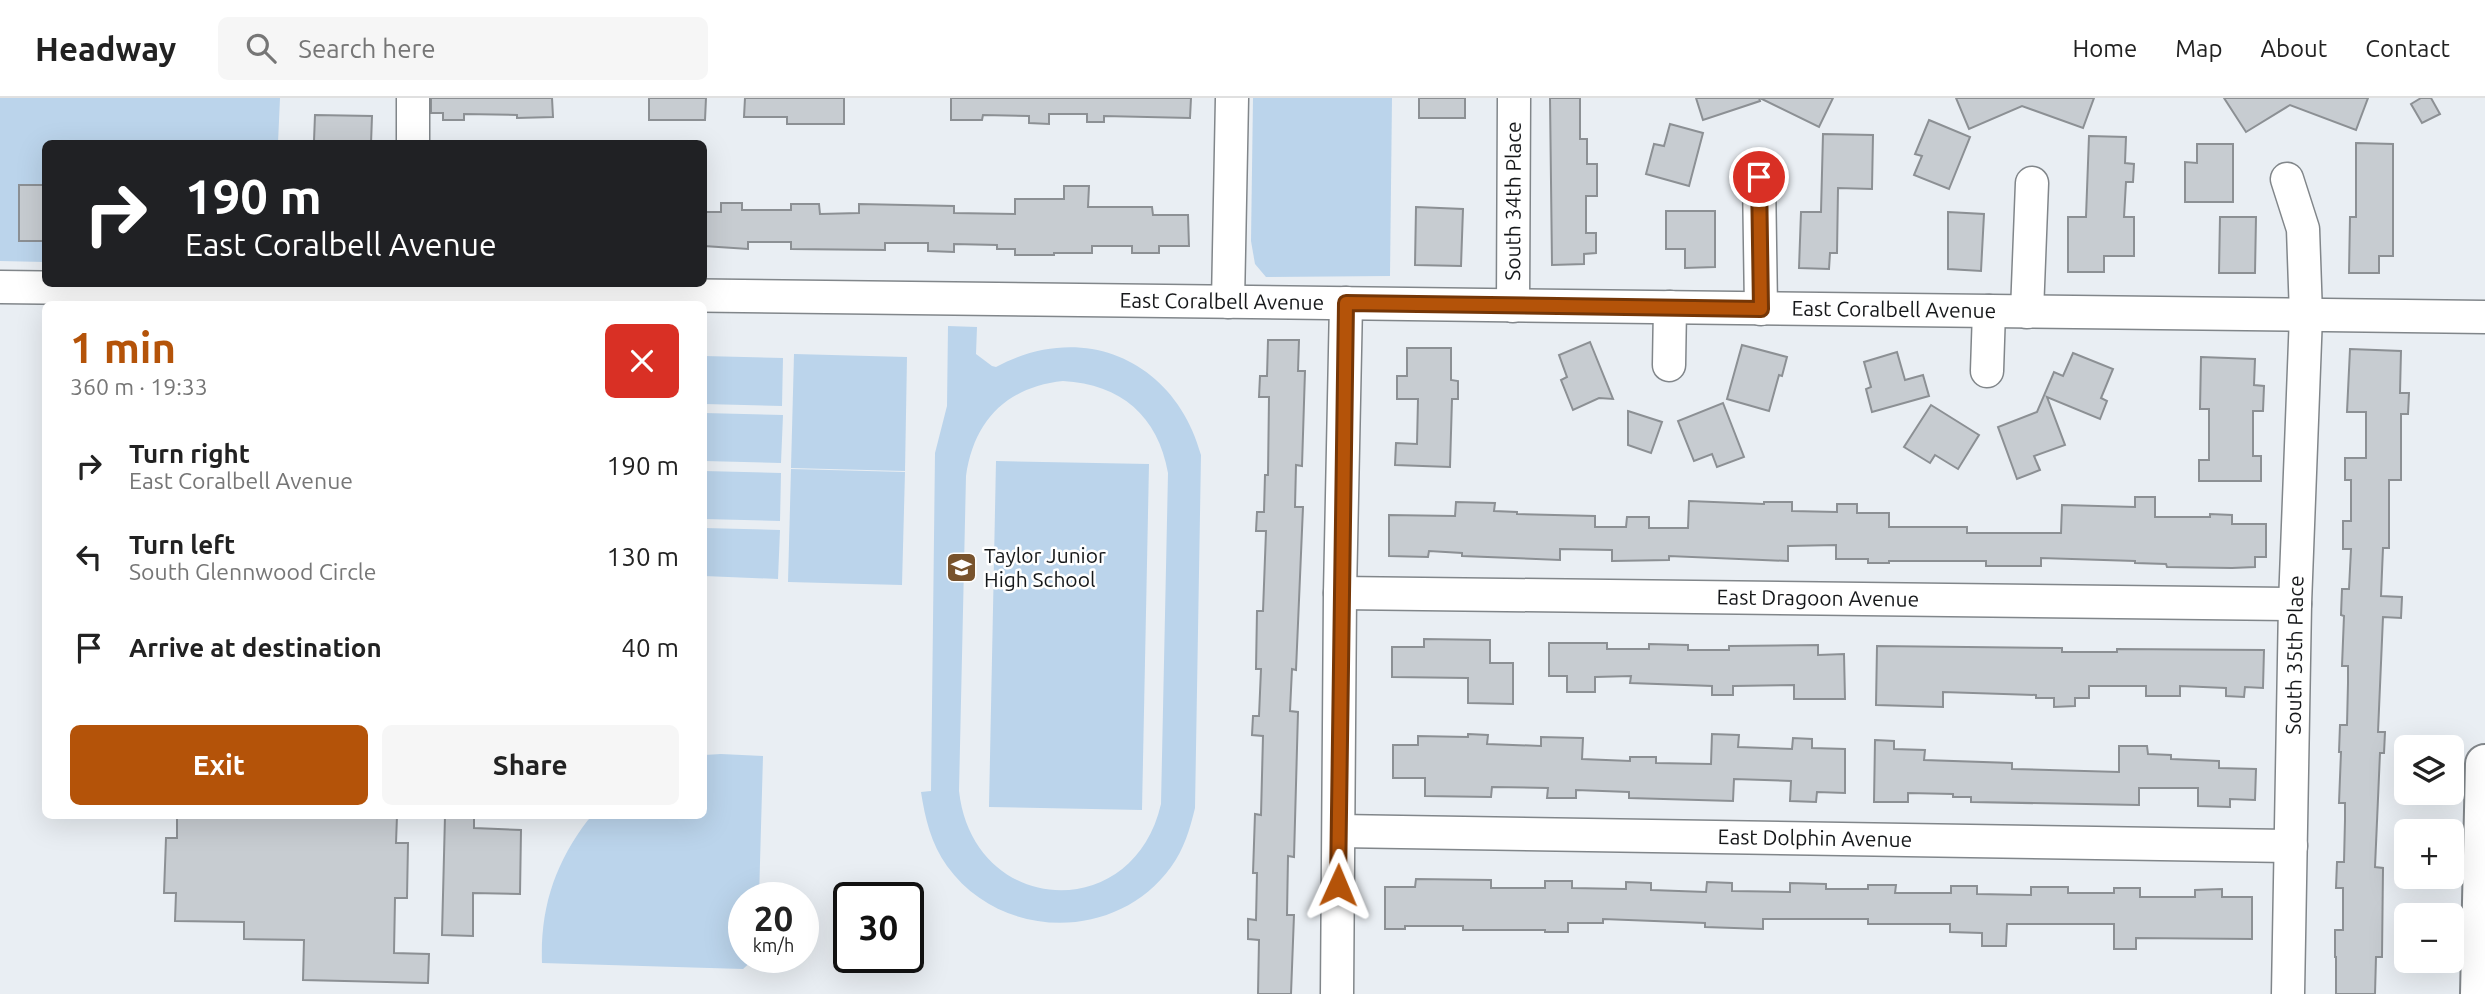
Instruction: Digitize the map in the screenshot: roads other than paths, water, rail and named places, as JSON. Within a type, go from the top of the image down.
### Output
[{"type":"main road","points":[[2480,994],[2485,764]]},
{"type":"street","points":[[413,98],[413,140]]},
{"type":"street","points":[[1228,302],[1232,98]]},
{"type":"street","name":"South 34th Place","points":[[1513,306],[1514,98]]},
{"type":"street","points":[[1759,177],[1761,309]]},
{"type":"street","name":"South 35th Place","points":[[2287,179],[2303,229],[2306,315],[2295,604],[2288,994]]},
{"type":"street","points":[[2027,312],[2032,183]]},
{"type":"street","name":"East Coralbell Avenue","points":[[0,287],[412,287],[1228,302],[2485,317]]},
{"type":"street","points":[[1338,994],[1340,593],[1346,303]]},
{"type":"street","points":[[1669,365],[1670,307]]},
{"type":"street","points":[[1987,371],[1989,312]]},
{"type":"street","name":"East Dragoon Avenue","points":[[1340,593],[2295,604]]},
{"type":"street","name":"East Dolphin Avenue","points":[[1339,831],[2291,846]]},
{"type":"place","name":"Taylor Junior High School","points":[[961,568]]}]
